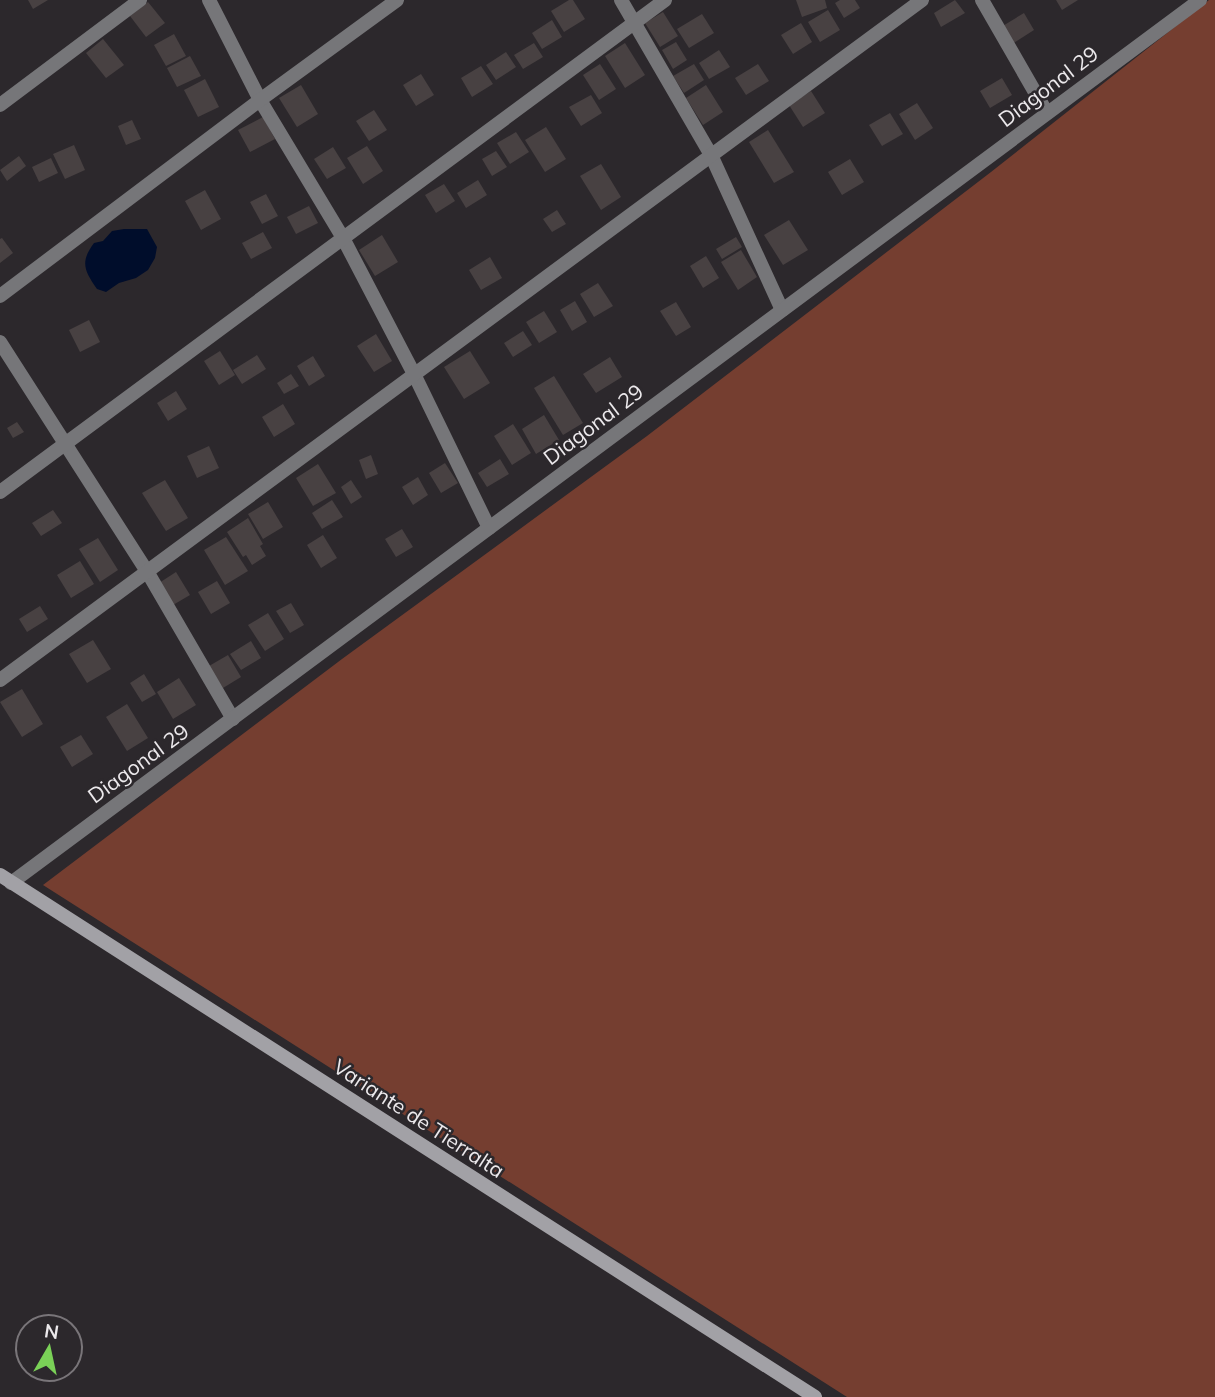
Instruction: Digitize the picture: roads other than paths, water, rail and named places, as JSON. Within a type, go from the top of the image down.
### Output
[{"type":"main road","name":"Variante de Tierralta","points":[[6,879],[815,1397]]},
{"type":"street","points":[[0,105],[140,0]]},
{"type":"street","points":[[209,0],[260,100],[343,238],[414,374],[489,528]]},
{"type":"street","points":[[0,296],[397,0]]},
{"type":"street","points":[[621,0],[711,155],[782,310]]},
{"type":"street","points":[[0,492],[665,0]]},
{"type":"street","points":[[0,680],[922,0]]},
{"type":"street","points":[[982,0],[1047,113]]},
{"type":"street","name":"Diagonal 29","points":[[6,879],[233,719],[1200,0]]},
{"type":"street","points":[[0,342],[148,573],[233,719]]},
{"type":"water","points":[[147,229],[157,247],[155,258],[148,270],[136,278],[119,283],[106,292],[97,289],[85,266],[87,256],[94,243],[103,241],[112,231]]}]
